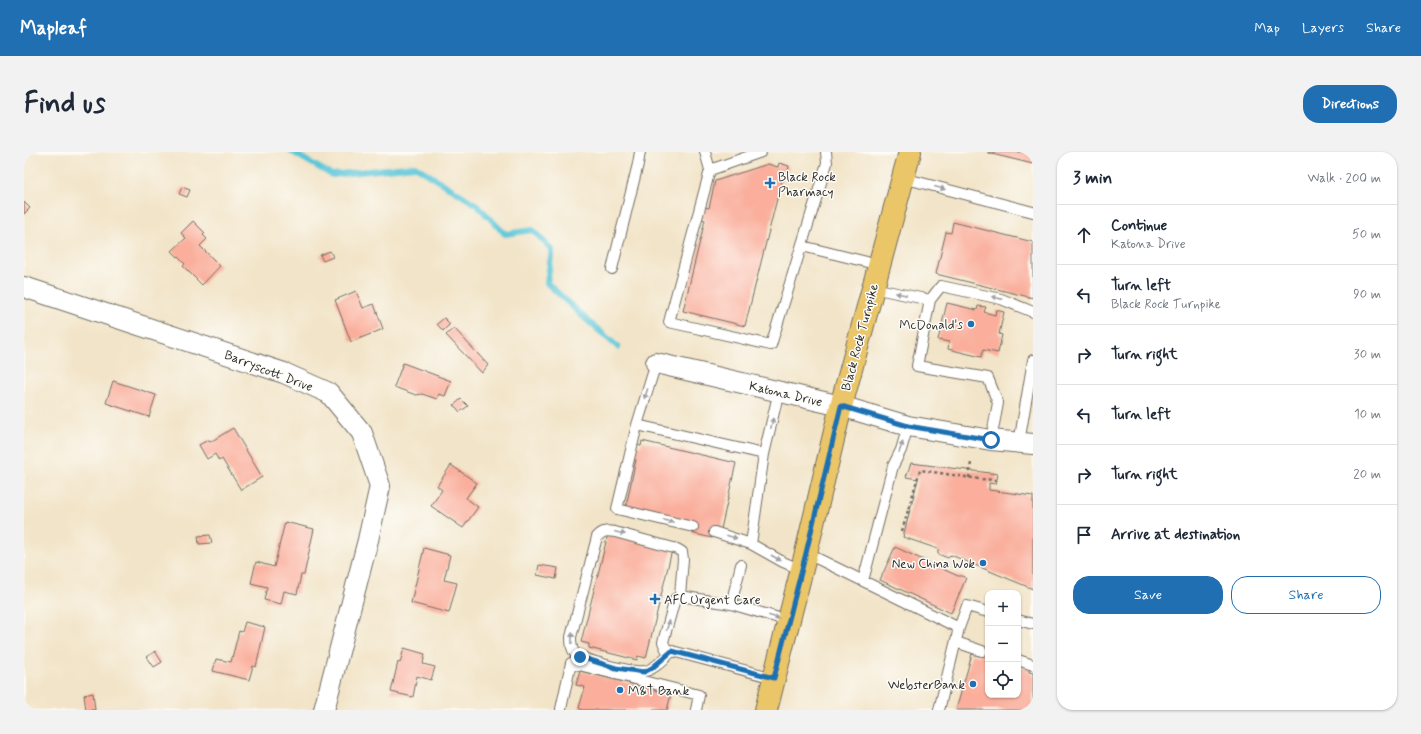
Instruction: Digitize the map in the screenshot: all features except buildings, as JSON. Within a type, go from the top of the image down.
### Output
[{"type":"main road","name":"Black Rock Turnpike","points":[[766,710],[804,562],[841,406],[910,152]]},
{"type":"street","name":"Barryscott Drive","points":[[24,287],[284,373],[329,394],[362,434],[380,486],[368,540],[324,710]]},
{"type":"street","name":"Katona Drive","points":[[656,363],[841,406],[908,426],[991,440],[1026,444]]},
{"type":"lane","points":[[612,269],[640,152]]},
{"type":"lane","points":[[705,152],[710,170],[669,322],[771,344],[827,163],[826,152]]},
{"type":"lane","points":[[710,170],[761,152]]},
{"type":"lane","points":[[902,178],[1033,212]]},
{"type":"lane","points":[[802,246],[879,265]]},
{"type":"lane","points":[[991,440],[998,403],[988,378],[917,366],[930,300],[941,286],[1001,299],[1033,312]]},
{"type":"lane","points":[[873,288],[930,300]]},
{"type":"lane","points":[[1026,444],[1033,360]]},
{"type":"lane","points":[[656,363],[637,425],[617,509],[693,527]]},
{"type":"lane","points":[[750,544],[764,454],[779,391]]},
{"type":"lane","points":[[637,425],[764,454]]},
{"type":"lane","points":[[863,581],[893,466],[901,450],[908,426]]},
{"type":"lane","points":[[672,651],[652,668],[644,672],[616,668],[580,657],[574,653],[571,637],[597,537],[602,532],[615,532],[677,549],[682,552],[683,559],[680,596]]},
{"type":"lane","points":[[714,532],[750,544],[783,562],[804,562],[863,581],[959,628]]},
{"type":"lane","points":[[731,604],[741,565]]},
{"type":"lane","points":[[774,678],[672,651],[666,649],[663,642],[675,599],[680,596],[731,604],[789,621]]},
{"type":"lane","points":[[939,710],[959,628],[967,606],[985,611]]},
{"type":"lane","points":[[1021,621],[1033,624]]},
{"type":"lane","points":[[956,642],[982,651]]},
{"type":"lane","points":[[1021,661],[1033,665]]},
{"type":"lane","points":[[561,709],[571,663],[699,695],[696,710]]},
{"type":"path","points":[[969,478],[971,462]]},
{"type":"path","points":[[902,531],[920,470],[969,478],[998,480]]},
{"type":"waterway","points":[[292,152],[332,175],[415,166],[477,205],[505,234],[533,230],[552,250],[547,283],[618,347]]},
{"type":"place","name":"Black Rock Pharmacy","points":[[770,183]]},
{"type":"place","name":"McDonald's","points":[[971,324]]},
{"type":"place","name":"New China Wok","points":[[983,563]]},
{"type":"place","name":"AFC Urgent Care","points":[[655,599]]},
{"type":"place","name":"WebsterBank","points":[[973,684]]},
{"type":"place","name":"M&T Bank","points":[[620,690]]},
{"type":"route","points":[[580,657],[616,668],[644,672],[652,668],[672,651],[774,678],[841,406],[908,426],[948,434],[991,440]]}]
